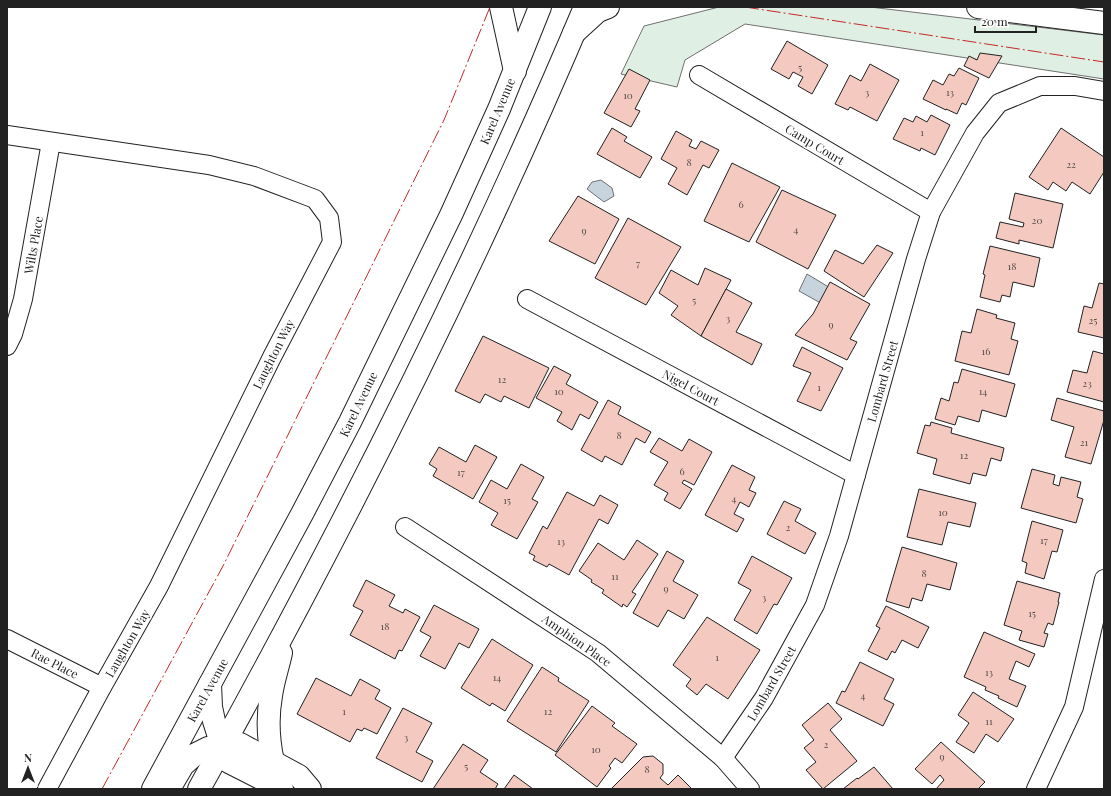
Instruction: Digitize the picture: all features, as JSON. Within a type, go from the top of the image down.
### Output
[{"type":"main road","points":[[501,7],[515,71]]},
{"type":"main road","name":"Karel Avenue","points":[[153,789],[302,514],[350,422],[451,215],[500,109],[540,7]]},
{"type":"main road","points":[[198,789],[351,507],[420,368],[498,206],[562,63],[585,7]]},
{"type":"main road","points":[[574,34],[598,10],[608,7]]},
{"type":"main road","points":[[978,7],[1104,22]]},
{"type":"main road","points":[[273,762],[269,743],[268,726],[271,696],[285,630]]},
{"type":"main road","points":[[210,684],[211,707],[222,746],[229,762],[282,789]]},
{"type":"main road","points":[[169,789],[183,765],[194,755],[208,748],[240,744],[299,776],[310,789]]},
{"type":"street","name":"Camp Court","points":[[699,75],[931,212]]},
{"type":"street","name":"Lombard Street","points":[[723,758],[764,698],[815,605],[839,536],[916,259],[931,212],[975,133],[999,103],[1040,86],[1075,86],[1104,91]]},
{"type":"street","name":"Laughton Way","points":[[7,135],[209,164],[254,176],[315,199],[329,218],[332,242],[272,357],[159,586],[47,789]]},
{"type":"street","name":"Wilts Place","points":[[7,346],[13,334],[23,299],[51,142]]},
{"type":"street","name":"Nigel Court","points":[[526,299],[856,475]]},
{"type":"street","name":"Amphion Place","points":[[405,527],[598,652],[723,758],[750,789]]},
{"type":"street","points":[[1036,789],[1074,707],[1104,579]]},
{"type":"street","name":"Rae Place","points":[[7,639],[102,687]]},
{"type":"green space","points":[[719,7],[870,7],[1104,35],[1104,79],[745,24],[685,60],[677,87],[621,74],[644,26]]},
{"type":"shaded area","points":[[601,180],[612,188],[614,196],[604,202],[587,189],[592,182]]},
{"type":"shaded area","points":[[807,274],[837,292],[826,306],[799,291]]},
{"type":"building","points":[[787,41],[828,65],[812,94],[798,86],[803,77],[793,72],[789,79],[771,69]]},
{"type":"building","points":[[980,53],[1002,56],[989,78],[964,66],[969,56],[977,60]]},
{"type":"building","points":[[870,64],[899,80],[877,121],[850,107],[848,110],[835,104],[850,75],[861,81]]},
{"type":"building","points":[[959,68],[979,78],[966,105],[962,103],[957,114],[923,99],[933,80],[943,85],[949,74],[954,76]]},
{"type":"building","points":[[629,69],[650,80],[635,109],[640,111],[631,127],[604,113]]},
{"type":"building","points":[[931,115],[950,125],[935,155],[921,148],[920,151],[893,139],[904,118],[913,122],[916,116],[927,122]]},
{"type":"building","points":[[612,128],[627,137],[624,141],[652,157],[640,178],[597,154]]},
{"type":"building","points":[[1061,128],[1104,157],[1104,172],[1090,194],[1072,182],[1066,191],[1053,182],[1048,190],[1029,177]]},
{"type":"building","points":[[676,131],[692,140],[689,146],[696,149],[701,141],[719,150],[709,168],[703,165],[687,195],[668,184],[677,168],[661,159]]},
{"type":"building","points":[[732,163],[780,187],[749,242],[704,221]]},
{"type":"building","points":[[782,190],[836,215],[808,269],[756,242]]},
{"type":"building","points":[[1015,193],[1063,204],[1053,248],[1019,240],[1019,244],[996,238],[1000,222],[1023,227],[1024,223],[1009,219]]},
{"type":"building","points":[[578,196],[619,219],[595,264],[549,241]]},
{"type":"building","points":[[628,218],[681,247],[646,305],[595,278]]},
{"type":"building","points":[[877,245],[893,253],[864,297],[824,271],[835,250],[863,264]]},
{"type":"building","points":[[990,246],[1040,258],[1034,287],[1013,282],[1010,297],[1002,295],[1000,302],[980,297],[985,275],[983,274]]},
{"type":"building","points":[[705,268],[731,280],[701,336],[671,315],[678,306],[659,293],[671,270],[698,285]]},
{"type":"building","points":[[830,282],[870,304],[850,339],[857,342],[847,360],[795,335],[813,314]]},
{"type":"building","points":[[1099,283],[1104,284],[1104,338],[1078,332],[1084,306],[1092,308]]},
{"type":"building","points":[[726,289],[752,303],[736,332],[762,344],[752,365],[701,336]]},
{"type":"building","points":[[977,309],[997,315],[996,318],[1015,323],[1011,339],[1018,341],[1009,375],[955,361],[962,331],[971,333]]},
{"type":"building","points":[[483,336],[549,368],[529,408],[504,396],[501,402],[485,394],[480,403],[455,391]]},
{"type":"building","points":[[802,347],[843,368],[821,411],[797,401],[811,373],[793,366]]},
{"type":"building","points":[[1093,351],[1104,354],[1104,402],[1067,392],[1073,370],[1087,373]]},
{"type":"building","points":[[554,366],[571,375],[566,384],[598,402],[589,419],[580,414],[572,430],[557,421],[562,412],[536,398]]},
{"type":"building","points":[[962,369],[1015,384],[1006,417],[982,410],[979,422],[958,416],[955,425],[935,419],[941,398],[949,401],[954,382],[958,383]]},
{"type":"building","points":[[1057,398],[1104,411],[1104,420],[1091,464],[1065,457],[1074,427],[1051,420]]},
{"type":"building","points":[[608,400],[621,407],[618,414],[651,432],[645,443],[636,438],[622,465],[605,456],[602,462],[581,450]]},
{"type":"building","points":[[931,422],[952,428],[951,433],[1004,448],[1001,461],[991,458],[986,476],[973,473],[970,484],[933,474],[937,459],[917,453],[925,425],[930,426]]},
{"type":"building","points":[[659,438],[682,451],[689,439],[712,452],[694,485],[684,480],[682,483],[692,489],[680,509],[664,500],[668,493],[654,485],[668,462],[650,452]]},
{"type":"building","points":[[475,445],[497,457],[473,499],[433,476],[437,469],[429,464],[439,447],[466,462]]},
{"type":"building","points":[[521,464],[544,477],[532,499],[538,502],[517,539],[491,525],[498,513],[479,502],[491,480],[507,489]]},
{"type":"building","points":[[732,465],[755,477],[749,490],[756,493],[749,507],[740,502],[734,514],[744,519],[737,532],[705,515]]},
{"type":"building","points":[[1032,469],[1055,475],[1053,484],[1059,486],[1061,477],[1081,482],[1077,497],[1083,499],[1076,523],[1021,508]]},
{"type":"building","points":[[919,489],[976,503],[970,527],[948,522],[942,545],[907,537]]},
{"type":"building","points":[[567,492],[594,506],[600,495],[618,505],[608,524],[599,519],[569,575],[549,564],[547,567],[533,560],[535,556],[529,553],[543,526],[547,529]]},
{"type":"building","points":[[784,501],[801,509],[795,521],[816,533],[805,554],[767,534]]},
{"type":"building","points":[[1032,521],[1063,530],[1057,552],[1052,551],[1044,579],[1025,573],[1027,563],[1022,561]]},
{"type":"building","points":[[637,540],[658,554],[632,592],[636,594],[627,607],[623,604],[622,607],[602,593],[604,590],[591,582],[592,580],[579,571],[598,543],[624,560]]},
{"type":"building","points":[[902,547],[957,563],[950,590],[927,584],[922,601],[912,598],[909,608],[886,601]]},
{"type":"building","points":[[667,551],[684,561],[673,581],[698,595],[684,619],[668,610],[658,627],[633,613]]},
{"type":"building","points":[[752,556],[792,578],[777,605],[774,604],[757,634],[734,620],[751,590],[738,583]]},
{"type":"building","points":[[366,580],[395,595],[389,606],[403,613],[405,609],[420,617],[402,651],[399,650],[395,659],[350,635],[363,611],[353,606]]},
{"type":"building","points":[[1017,581],[1060,593],[1053,625],[1048,623],[1044,633],[1048,634],[1044,647],[1019,640],[1022,631],[1004,625]]},
{"type":"building","points":[[434,605],[479,629],[469,648],[459,643],[445,669],[420,656],[431,637],[420,631]]},
{"type":"building","points":[[886,606],[929,627],[918,648],[902,640],[895,653],[892,651],[887,660],[868,651],[880,628],[876,626]]},
{"type":"building","points":[[707,617],[760,650],[728,699],[706,684],[697,695],[686,686],[691,679],[673,665]]},
{"type":"building","points":[[984,632],[1035,654],[1029,667],[1016,661],[1009,679],[1026,686],[1017,707],[998,698],[999,696],[985,690],[986,687],[964,677]]},
{"type":"building","points":[[492,639],[533,665],[505,711],[492,703],[490,706],[461,688]]},
{"type":"building","points":[[860,662],[894,679],[884,699],[894,704],[883,726],[836,703],[842,691],[845,692]]},
{"type":"building","points":[[542,667],[559,678],[558,681],[589,701],[556,752],[507,721]]},
{"type":"building","points":[[316,678],[351,696],[360,679],[380,690],[375,699],[391,708],[377,734],[364,728],[362,731],[357,729],[350,742],[297,714]]},
{"type":"building","points":[[973,692],[1014,719],[998,742],[986,734],[974,753],[956,742],[969,723],[958,715]]},
{"type":"building","points":[[828,703],[842,719],[830,730],[857,761],[823,789],[806,770],[816,762],[804,748],[814,740],[802,725]]},
{"type":"building","points":[[592,706],[615,723],[612,726],[637,744],[622,763],[615,758],[609,766],[611,768],[597,787],[555,755]]},
{"type":"building","points":[[403,708],[432,723],[416,752],[433,761],[422,782],[376,758]]},
{"type":"building","points":[[941,742],[985,782],[978,789],[936,789],[944,780],[940,775],[932,784],[915,769]]},
{"type":"building","points":[[463,744],[488,760],[480,772],[498,784],[495,789],[433,789]]},
{"type":"building","points":[[653,756],[663,764],[663,774],[660,778],[668,785],[678,775],[692,789],[611,789],[643,757]]},
{"type":"building","points":[[874,767],[893,789],[843,789],[857,778],[858,779]]},
{"type":"building","points":[[514,775],[533,789],[504,789]]},
{"type":"power","points":[[102,789],[223,566],[444,120],[490,7]]},
{"type":"power","points":[[745,7],[1104,62]]}]
